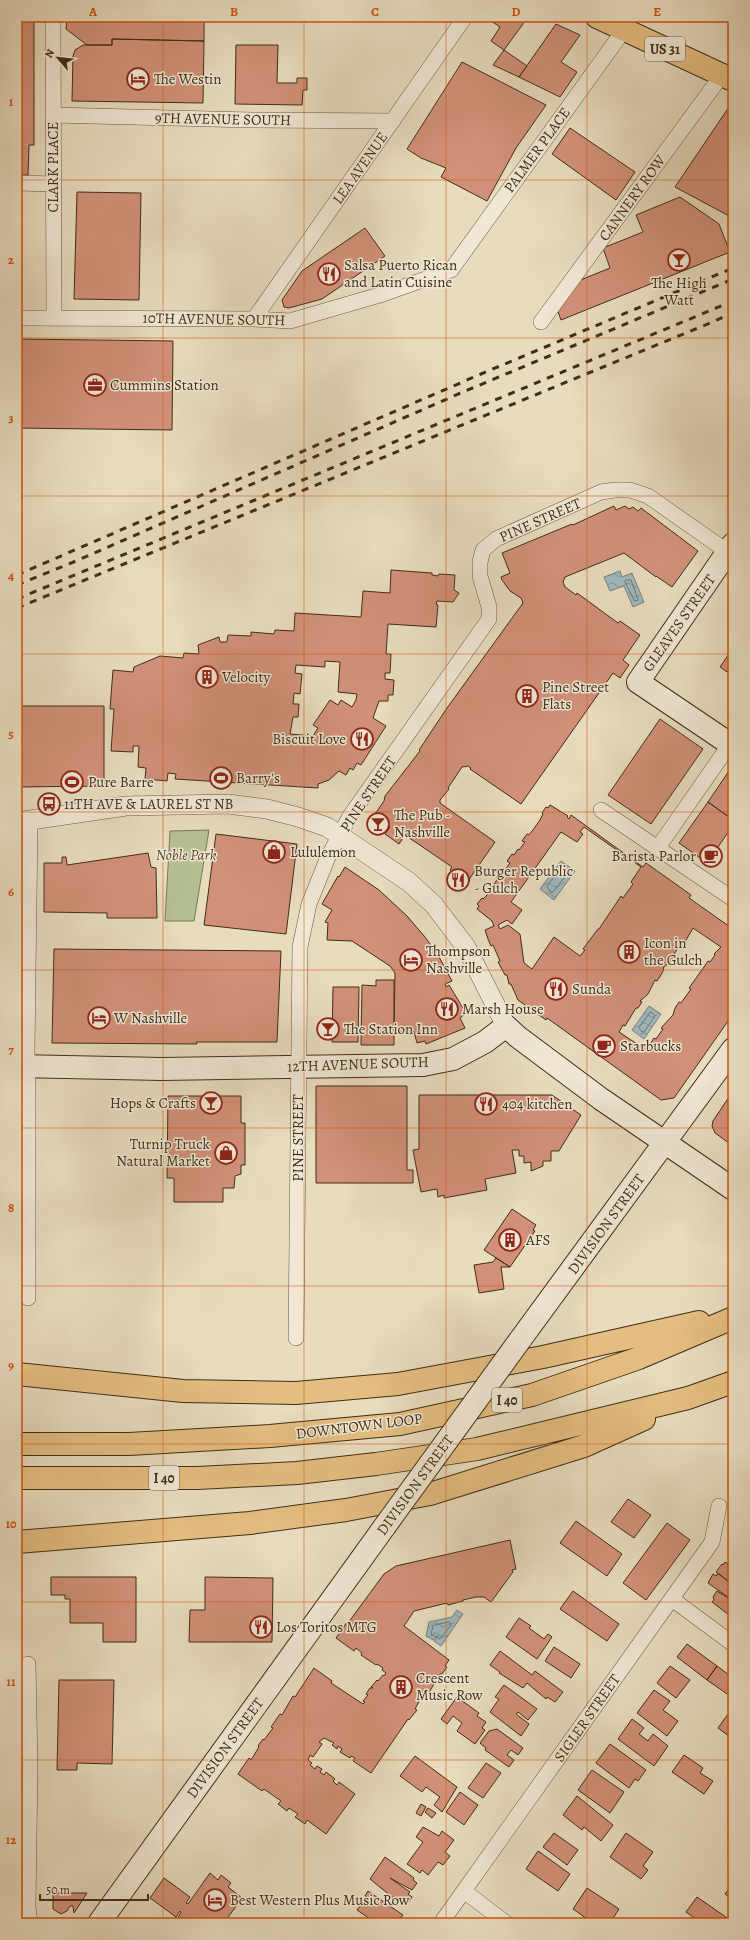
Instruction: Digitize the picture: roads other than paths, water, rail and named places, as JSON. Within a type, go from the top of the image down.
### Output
[{"type":"main road","name":"US 31","points":[[597,17],[728,78]]},
{"type":"main road","name":"GLEAVES STREET","points":[[730,548],[638,682],[732,744]]},
{"type":"main road","name":"12TH AVENUE SOUTH","points":[[22,1066],[162,1069],[423,1065],[453,1059],[485,1042],[506,1026]]},
{"type":"main road","points":[[506,1026],[518,1037],[600,1099],[733,1189]]},
{"type":"main road","name":"DIVISION STREET","points":[[98,1923],[520,1340],[733,1049]]},
{"type":"main road","points":[[17,1374],[183,1391],[296,1393],[406,1382],[543,1357],[733,1314]]},
{"type":"main road","name":"DOWNTOWN LOOP","points":[[17,1444],[129,1444],[270,1436],[400,1424],[532,1395],[639,1358],[733,1318]]},
{"type":"main road","name":"I 40","points":[[21,1478],[197,1478],[297,1473],[376,1464],[477,1449],[688,1398],[733,1382]]},
{"type":"main road","points":[[17,1542],[250,1524],[346,1510],[430,1494],[584,1446],[688,1398]]},
{"type":"main road","points":[[17,1431],[129,1444]]},
{"type":"street","name":"CLARK PLACE","points":[[53,17],[54,318]]},
{"type":"street","name":"LEA AVENUE","points":[[254,319],[466,17]]},
{"type":"street","name":"PALMER PLACE","points":[[451,270],[624,30]]},
{"type":"street","name":"CANNERY ROW","points":[[541,322],[728,78]]},
{"type":"street","name":"9TH AVENUE SOUTH","points":[[53,115],[251,120],[393,121]]},
{"type":"street","points":[[17,183],[53,184]]},
{"type":"street","name":"10TH AVENUE SOUTH","points":[[17,318],[254,319],[290,321],[383,294],[451,270]]},
{"type":"street","name":"PINE STREET","points":[[296,1338],[300,947],[309,904],[328,857],[350,816],[489,618],[489,606],[480,576],[480,562],[484,550],[496,539],[601,492],[615,490],[630,490],[648,496],[730,548]]},
{"type":"street","points":[[657,849],[732,744]]},
{"type":"street","points":[[28,1298],[22,1066],[23,821],[126,806],[228,804],[267,810],[298,817],[327,827],[409,882],[434,905],[466,947],[506,1026]]},
{"type":"street","points":[[601,810],[733,899]]},
{"type":"street","name":"SIGLER STREET","points":[[441,1923],[712,1542],[719,1506]]},
{"type":"street","points":[[672,1599],[733,1644]]},
{"type":"street","points":[[28,1664],[30,1766],[28,1907],[30,1923]]},
{"type":"street","points":[[17,1731],[30,1766]]},
{"type":"street","points":[[464,1891],[506,1923]]},
{"type":"water","points":[[620,571],[622,577],[632,573],[644,602],[633,607],[624,586],[610,591],[604,577]]},
{"type":"water","points":[[561,861],[575,871],[554,900],[540,889]]},
{"type":"water","points":[[649,1006],[661,1014],[644,1039],[632,1030]]},
{"type":"water","points":[[457,1610],[463,1614],[441,1646],[434,1641],[439,1635],[433,1640],[426,1636],[429,1622],[452,1617]]},
{"type":"railway","points":[[17,575],[481,374],[733,268]]},
{"type":"railway","points":[[17,585],[76,561],[463,392],[733,279]]},
{"type":"railway","points":[[17,599],[733,301]]},
{"type":"railway","points":[[17,608],[715,321],[733,312]]},
{"type":"place","name":"The Westin","points":[[138,79]]},
{"type":"place","name":"The High Watt","points":[[679,260]]},
{"type":"place","name":"Salsa Puerto Rican and Latin Cuisine","points":[[329,274]]},
{"type":"place","name":"Cummins Station","points":[[95,385]]},
{"type":"place","name":"Velocity","points":[[207,677]]},
{"type":"place","name":"Pine Street Flats","points":[[527,696]]},
{"type":"place","name":"Biscuit Love","points":[[362,739]]},
{"type":"place","name":"Barry's","points":[[221,778]]},
{"type":"place","name":"Pure Barre","points":[[72,782]]},
{"type":"place","name":"11TH AVE & LAUREL ST NB","points":[[49,804]]},
{"type":"place","name":"The Pub - Nashville","points":[[378,824]]},
{"type":"place","name":"Lululemon","points":[[274,852]]},
{"type":"place","name":"Barista Parlor","points":[[711,856]]},
{"type":"place","name":"Burger Republic - Gulch","points":[[458,880]]},
{"type":"place","name":"Icon in the Gulch","points":[[629,952]]},
{"type":"place","name":"Thompson Nashville","points":[[411,960]]},
{"type":"place","name":"Sunda","points":[[556,989]]},
{"type":"place","name":"Marsh House","points":[[447,1009]]},
{"type":"place","name":"W Nashville","points":[[99,1018]]},
{"type":"place","name":"The Station Inn","points":[[328,1029]]},
{"type":"place","name":"Starbucks","points":[[604,1046]]},
{"type":"place","name":"Hops & Crafts","points":[[211,1103]]},
{"type":"place","name":"404 kitchen","points":[[486,1104]]},
{"type":"place","name":"Turnip Truck Natural Market","points":[[226,1153]]},
{"type":"place","name":"AFS","points":[[510,1240]]},
{"type":"place","name":"Los Toritos MTG","points":[[261,1627]]},
{"type":"place","name":"Crescent Music Row","points":[[401,1687]]},
{"type":"place","name":"Best Western Plus Music Row","points":[[215,1900]]},
{"type":"park label","name":"Noble Park","points":[[186,855]]}]
